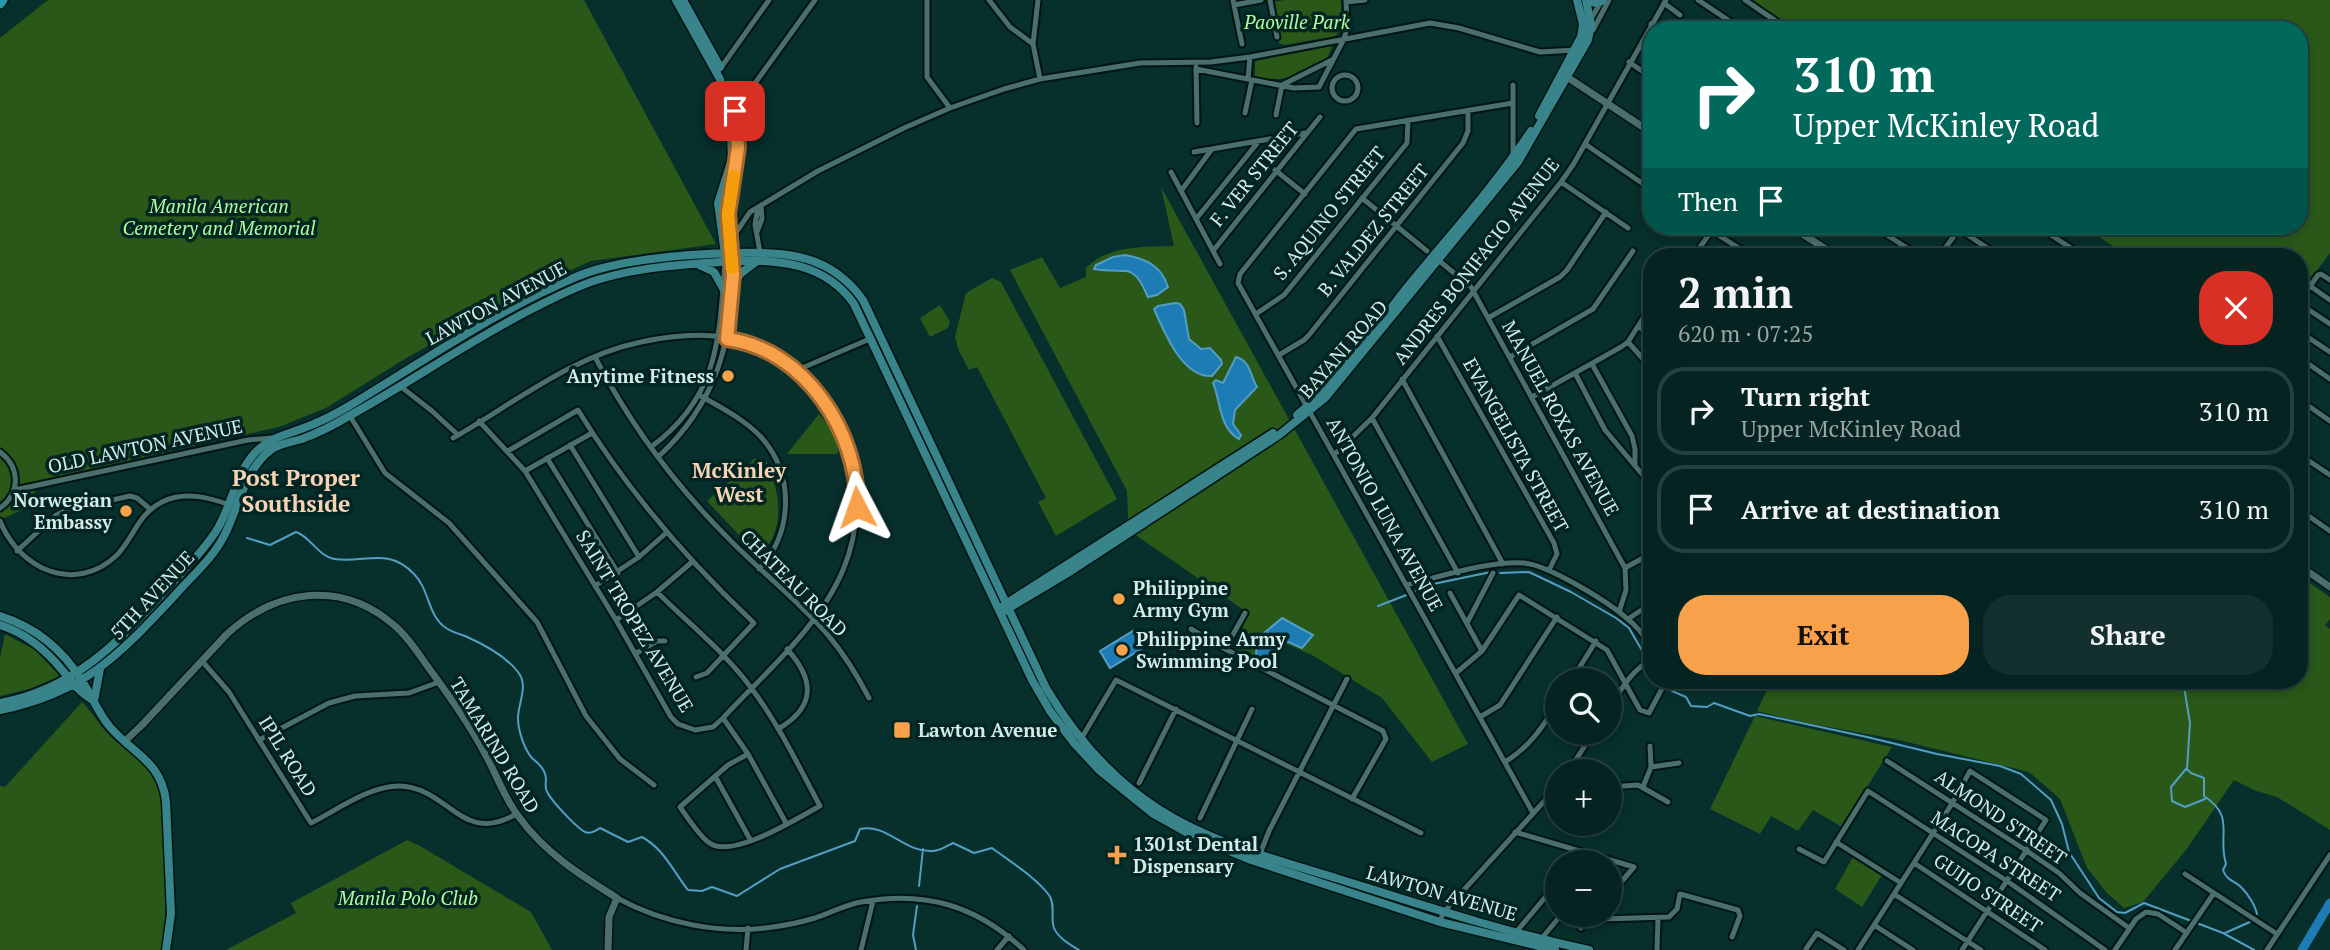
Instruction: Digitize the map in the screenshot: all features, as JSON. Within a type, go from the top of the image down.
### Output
[{"type":"main road","points":[[676,0],[728,85],[735,111],[738,147],[728,214],[731,240],[728,257]]},
{"type":"main road","points":[[683,0],[719,70],[733,130],[732,164],[718,203],[728,257]]},
{"type":"main road","points":[[1577,0],[1585,37]]},
{"type":"main road","points":[[1587,0],[1593,3],[1604,0]]},
{"type":"main road","name":"BAYANI ROAD","points":[[1003,609],[1260,448],[1309,410],[1432,256],[1515,160],[1567,77],[1579,51],[1591,20],[1587,0]]},
{"type":"main road","name":"BAYANI ROAD","points":[[1515,160],[1579,51]]},
{"type":"main road","name":"LAWTON AVENUE","points":[[274,442],[319,422],[498,316],[596,269],[638,261],[790,254],[826,266],[860,295],[999,589],[1003,609],[1014,621],[1046,688],[1081,740],[1125,784],[1157,808],[1217,839],[1441,917],[1517,931],[1589,950]]},
{"type":"main road","points":[[689,264],[711,270],[728,290],[759,256]]},
{"type":"main road","name":"LAWTON AVENUE","points":[[759,256],[813,270],[834,282],[854,304],[867,340],[1003,609],[1040,694],[1074,743],[1100,771],[1152,813],[1214,847],[1555,950]]},
{"type":"main road","name":"LAWTON AVENUE","points":[[274,442],[322,430],[350,416],[512,320],[582,285],[640,269],[728,257]]},
{"type":"main road","name":"5TH AVENUE","points":[[0,704],[40,693],[100,669],[133,641],[206,561],[223,538],[243,471],[255,452],[274,442]]},
{"type":"main road","name":"5TH AVENUE","points":[[0,710],[33,703],[75,679],[126,635],[190,564],[233,506]]},
{"type":"main road","points":[[999,589],[1008,595],[1023,597],[1014,621]]},
{"type":"main road","points":[[0,616],[44,637],[109,726],[152,765],[165,789],[171,915],[166,950]]},
{"type":"main road","points":[[0,625],[11,628],[38,645],[75,679]]},
{"type":"main road","points":[[92,701],[100,669]]},
{"type":"street","points":[[735,111],[815,0]]},
{"type":"street","points":[[927,0],[927,76],[950,108]]},
{"type":"street","points":[[989,0],[1010,27],[1033,44]]},
{"type":"street","points":[[1038,0],[1033,44],[1040,79]]},
{"type":"street","points":[[1242,44],[1233,3],[1261,0]]},
{"type":"street","points":[[1270,0],[1277,37]]},
{"type":"street","points":[[731,240],[747,215],[759,206],[870,144],[950,108],[1040,79],[1154,61],[1196,65],[1303,90],[1319,87],[1344,39],[1347,28],[1346,1],[1365,0]]},
{"type":"street","points":[[1585,37],[1604,0]]},
{"type":"street","points":[[1591,20],[1604,0]]},
{"type":"street","points":[[1698,0],[1730,21]]},
{"type":"street","points":[[1745,0],[1776,21]]},
{"type":"street","points":[[719,70],[767,1]]},
{"type":"street","points":[[1665,1],[1679,15]]},
{"type":"street","name":"ANDRES BONIFACIO AVENUE","points":[[1653,21],[1665,1]]},
{"type":"street","points":[[1196,65],[1433,23],[1540,52],[1579,51]]},
{"type":"street","name":"ANDRES BONIFACIO AVENUE","points":[[1334,455],[1372,418],[1561,182],[1643,38]]},
{"type":"street","points":[[1245,113],[1250,57]]},
{"type":"street","points":[[1282,85],[1332,60]]},
{"type":"street","points":[[1629,62],[1643,72]]},
{"type":"street","points":[[1196,65],[1197,123]]},
{"type":"street","points":[[1329,68],[1341,75],[1350,76],[1357,86],[1355,95],[1348,100],[1339,99],[1332,90],[1334,81],[1341,75]]},
{"type":"street","points":[[1567,77],[1643,127]]},
{"type":"street","points":[[1276,115],[1282,85]]},
{"type":"street","points":[[1513,85],[1515,160]]},
{"type":"street","name":"ANTONIO LUNA AVENUE","points":[[1513,103],[1356,129],[1240,274],[1238,284],[1533,813]]},
{"type":"street","name":"B. VALDEZ STREET","points":[[1279,355],[1304,340],[1467,138],[1468,111]]},
{"type":"street","name":"F. VER STREET","points":[[1213,251],[1320,117]]},
{"type":"street","name":"S. AQUINO STREET","points":[[1256,314],[1284,295],[1407,142],[1408,120]]},
{"type":"street","points":[[1194,152],[1306,133]]},
{"type":"street","points":[[1196,219],[1259,141]]},
{"type":"street","points":[[1585,144],[1643,184]]},
{"type":"street","points":[[1181,191],[1212,149]]},
{"type":"street","points":[[1275,170],[1305,194]]},
{"type":"street","points":[[1171,172],[1220,264]]},
{"type":"street","points":[[1561,182],[1628,228]]},
{"type":"street","name":"MANUEL ROXAS AVENUE","points":[[1362,198],[1471,287],[1625,568]]},
{"type":"street","points":[[759,206],[759,256]]},
{"type":"street","points":[[1488,318],[1567,271],[1606,212]]},
{"type":"street","points":[[1723,235],[1741,248]]},
{"type":"street","points":[[1804,235],[1822,247]]},
{"type":"street","points":[[1887,235],[1907,248]]},
{"type":"street","points":[[1969,235],[1988,248]]},
{"type":"street","points":[[2051,235],[2071,248]]},
{"type":"street","points":[[1510,357],[1593,309],[1633,251]]},
{"type":"street","points":[[658,457],[680,433],[716,373],[727,339],[728,257]]},
{"type":"street","points":[[2308,289],[2321,274],[2330,279]]},
{"type":"street","points":[[2310,286],[2330,300]]},
{"type":"street","points":[[651,447],[681,420],[702,396],[728,290]]},
{"type":"street","points":[[2308,308],[2330,324]]},
{"type":"street","points":[[1532,397],[1628,341],[1643,318]]},
{"type":"street","points":[[1638,326],[1643,330]]},
{"type":"street","name":"EVANGELISTA STREET","points":[[1437,336],[1554,543],[1557,554],[1549,570]]},
{"type":"street","name":"SAINT TROPEZ AVENUE","points":[[400,386],[432,411],[455,436],[479,421],[572,368],[642,341],[676,337],[718,337],[749,343],[796,371],[823,399],[843,434],[852,460],[857,495],[853,538],[844,568],[813,618],[723,718],[713,727],[704,730],[687,729],[671,717],[596,586],[525,471],[479,421]]},
{"type":"street","points":[[2308,337],[2330,352]]},
{"type":"street","points":[[796,371],[867,340]]},
{"type":"street","points":[[1628,341],[1643,358]]},
{"type":"street","name":"CHATEAU ROAD","points":[[595,357],[623,407],[701,511],[813,618],[846,658],[869,698]]},
{"type":"street","points":[[1592,363],[1632,436],[1635,465]]},
{"type":"street","points":[[2308,364],[2330,379]]},
{"type":"street","points":[[1575,373],[1605,430],[1643,475]]},
{"type":"street","points":[[1402,379],[1503,564]]},
{"type":"street","points":[[702,396],[742,421],[760,436],[780,468],[786,497],[785,518],[773,552],[759,569]]},
{"type":"street","points":[[2308,406],[2330,421]]},
{"type":"street","points":[[508,451],[578,410],[628,484],[666,533],[754,623],[707,673],[696,677]]},
{"type":"street","points":[[350,416],[393,481],[449,523],[537,622],[586,716],[620,759],[654,785]]},
{"type":"street","points":[[1372,418],[1458,573]]},
{"type":"street","points":[[525,471],[592,433]]},
{"type":"street","name":"OLD LAWTON AVENUE","points":[[15,489],[248,439],[274,442]]},
{"type":"street","points":[[570,445],[639,557]]},
{"type":"street","points":[[0,452],[8,458],[14,470],[15,489],[0,508]]},
{"type":"street","points":[[547,458],[618,573]]},
{"type":"street","points":[[2308,460],[2330,475]]},
{"type":"street","points":[[0,521],[17,551],[33,564],[64,574],[88,572],[103,565],[116,555],[140,519],[163,501],[186,495],[233,506]]},
{"type":"street","points":[[17,551],[56,516],[67,510],[130,496],[137,498],[150,509]]},
{"type":"street","points":[[2308,516],[2330,531]]},
{"type":"street","points":[[596,586],[618,573],[666,533]]},
{"type":"street","points":[[1619,612],[1626,590],[1625,568],[1643,558]]},
{"type":"street","points":[[616,620],[657,592],[692,562]]},
{"type":"street","points":[[1406,584],[1503,564],[1525,563],[1549,570],[1619,612],[1643,635]]},
{"type":"street","points":[[2308,572],[2330,587]]},
{"type":"street","points":[[1467,623],[1493,573]]},
{"type":"street","points":[[657,592],[752,687],[820,806],[738,846],[715,846],[708,842],[680,807],[715,776],[748,754]]},
{"type":"street","points":[[1450,593],[1482,651]]},
{"type":"street","points":[[1456,673],[1482,651],[1519,595],[1597,641],[1607,650],[1640,710],[1649,713],[1662,689]]},
{"type":"street","name":"TAMARIND ROAD","points":[[127,742],[241,621],[267,605],[290,597],[326,596],[346,599],[385,618],[411,643],[484,752],[516,814],[537,840],[556,858],[617,898],[668,919],[705,927],[748,928],[769,928],[801,922],[859,903],[913,899],[949,904],[985,919],[1024,950]]},
{"type":"street","points":[[1628,619],[1643,609]]},
{"type":"street","points":[[1225,649],[1245,613]]},
{"type":"street","points":[[1480,717],[1500,705],[1558,617]]},
{"type":"street","points":[[1191,629],[1384,731],[1386,739],[1352,799]]},
{"type":"street","points":[[635,654],[657,641],[665,641]]},
{"type":"street","points":[[1579,668],[1597,641]]},
{"type":"street","points":[[778,729],[801,711],[808,693],[806,674],[787,649]]},
{"type":"street","name":"IPIL ROAD","points":[[202,661],[229,692],[311,824],[367,794],[396,786],[422,791],[459,814],[484,825],[501,823],[516,814]]},
{"type":"street","points":[[1622,687],[1643,664]]},
{"type":"street","points":[[1260,854],[1269,831],[1347,679]]},
{"type":"street","points":[[1081,740],[1116,680],[1421,833]]},
{"type":"street","points":[[259,740],[329,703],[355,696],[409,693],[439,682]]},
{"type":"street","points":[[1139,783],[1176,709]]},
{"type":"street","points":[[1200,818],[1252,709]]},
{"type":"street","points":[[723,718],[748,754],[786,823]]},
{"type":"street","points":[[1505,762],[1521,753],[1545,722]]},
{"type":"street","points":[[1643,787],[1651,767],[1650,746]]},
{"type":"street","name":"ALMOND STREET","points":[[1887,761],[2026,850],[2129,928]]},
{"type":"street","points":[[1651,767],[1679,763]]},
{"type":"street","points":[[1858,950],[1970,771],[2046,820],[1962,950]]},
{"type":"street","points":[[715,776],[751,841]]},
{"type":"street","points":[[1622,786],[1638,785],[1668,802]]},
{"type":"street","name":"MACOPA STREET","points":[[1836,842],[1868,791],[2007,881],[2105,950]]},
{"type":"street","points":[[1441,917],[1545,800]]},
{"type":"street","points":[[1515,832],[1576,850]]},
{"type":"street","points":[[1799,849],[1824,862],[1836,842],[1901,883]]},
{"type":"street","points":[[2267,949],[2330,855]]},
{"type":"street","name":"GUIJO STREET","points":[[1914,863],[2045,950]]},
{"type":"street","points":[[1622,864],[1634,867],[1622,881]]},
{"type":"street","points":[[2185,874],[2277,934]]},
{"type":"street","points":[[2175,950],[2214,893]]},
{"type":"street","points":[[1622,919],[1673,915],[1679,894],[1738,910],[1740,916],[1732,937]]},
{"type":"street","points":[[1894,894],[1981,950]]},
{"type":"street","points":[[608,950],[609,917],[617,898]]},
{"type":"street","points":[[1517,931],[1545,898]]},
{"type":"street","points":[[861,950],[873,901]]},
{"type":"street","points":[[2115,950],[2142,913],[2152,912],[2187,933]]},
{"type":"street","points":[[1657,950],[1658,918]]},
{"type":"street","points":[[1874,925],[1913,950]]},
{"type":"street","points":[[1542,938],[1551,927]]},
{"type":"street","points":[[746,950],[748,928]]},
{"type":"street","points":[[1806,949],[1817,933],[1844,950]]},
{"type":"street","points":[[998,950],[1009,936]]},
{"type":"green space","name":"Manila American Cemetery and Memorial","points":[[48,0],[584,0],[716,244],[591,261],[527,290],[403,360],[326,408],[279,427],[33,482],[37,503],[0,520],[0,38]]},
{"type":"green space","name":"Paoville Park","points":[[1341,0],[1342,29],[1335,36],[1285,45],[1279,43],[1272,2]]},
{"type":"green space","points":[[1744,0],[2330,0],[2330,253],[2308,282],[2308,248],[2116,248],[2096,235],[2308,235],[2308,21],[1774,21]]},
{"type":"green space","points":[[1332,46],[1327,59],[1293,76],[1277,79],[1255,77],[1255,61]]},
{"type":"green space","points":[[1161,187],[1468,744],[1432,762],[1382,698],[1312,655],[1287,644],[1268,667],[1230,647],[1248,613],[1137,536],[1128,520],[1127,491],[1010,270],[1042,257],[1060,288],[1086,277],[1086,268],[1105,255],[1127,249],[1174,246]]},
{"type":"green space","points":[[992,278],[1001,282],[1117,499],[1056,536],[1038,502],[1046,498],[977,367],[969,370],[955,337],[966,293]]},
{"type":"green space","points":[[940,305],[950,322],[948,328],[930,337],[920,318]]},
{"type":"green space","points":[[819,414],[832,433],[838,454],[787,454]]},
{"type":"green space","points":[[755,458],[760,466],[767,462],[775,484],[778,509],[775,533],[761,553],[755,552],[707,501]]},
{"type":"green space","points":[[2308,582],[2330,597],[2330,619],[2325,625],[2330,629],[2330,830],[2277,797],[2256,791],[2234,780],[2186,850],[2143,902],[2124,908],[2107,893],[2087,868],[2060,799],[2029,772],[1895,739],[1757,711],[1767,689],[2308,689]]},
{"type":"green space","points":[[5,634],[35,650],[58,677],[29,689],[0,696],[0,658]]},
{"type":"green space","points":[[82,702],[109,735],[146,767],[160,793],[166,863],[162,950],[0,950],[0,786],[5,787]]},
{"type":"green space","points":[[1755,716],[1892,747],[1842,827],[1813,810],[1798,831],[1771,816],[1760,834],[1710,809]]},
{"type":"green space","name":"Manila Polo Club","points":[[407,840],[531,912],[552,950],[226,950],[296,913],[291,903]]},
{"type":"green space","points":[[1853,857],[1882,875],[1862,907],[1835,889]]},
{"type":"water","points":[[1125,255],[1152,264],[1161,273],[1168,287],[1157,295],[1148,297],[1133,273],[1094,269],[1096,265],[1113,257]]},
{"type":"water","points":[[1180,304],[1184,310],[1189,339],[1201,349],[1210,348],[1221,360],[1222,364],[1212,376],[1201,375],[1183,361],[1163,329],[1154,309]]},
{"type":"water","points":[[1236,357],[1245,362],[1257,387],[1235,410],[1233,424],[1241,435],[1239,439],[1232,434],[1224,421],[1213,383],[1216,380],[1223,383]]},
{"type":"water","points":[[1282,618],[1313,635],[1302,648],[1286,641],[1268,661],[1256,655],[1257,639]]},
{"type":"water","name":"Philippine Army Swimming Pool","points":[[1133,631],[1143,648],[1110,668],[1100,651]]},
{"type":"waterway","points":[[247,538],[270,545],[296,532],[323,554],[334,559],[385,558],[404,566],[419,580],[440,623],[494,651],[518,672],[523,683],[518,712],[520,734],[529,754],[544,771],[546,789],[557,806],[585,832],[600,828],[628,842],[642,837],[650,842],[688,890],[702,891],[712,887],[737,896],[780,869],[855,841],[860,829],[870,828],[923,850],[938,850],[953,843],[974,853],[992,848],[1029,875],[1049,895],[1056,932],[1079,950]]},
{"type":"waterway","points":[[1415,591],[1433,584],[1491,572]]},
{"type":"waterway","points":[[1500,573],[1529,572],[1571,592],[1629,628],[1643,652]]},
{"type":"waterway","points":[[1378,606],[1409,594]]},
{"type":"waterway","points":[[2184,689],[2190,723],[2187,769],[2204,778],[2204,796],[2220,811],[2223,819],[2226,864],[2223,870],[2246,893],[2257,914]]},
{"type":"waterway","points":[[1672,691],[1686,697],[1691,706],[1707,707],[1714,703],[1750,716],[1759,714],[1867,737],[2000,766],[2021,774],[2051,800],[2062,824],[2069,852],[2099,898],[2117,912],[2125,913],[2144,903],[2223,933],[2254,950]]},
{"type":"waterway","points":[[2186,769],[2171,787],[2172,801],[2185,807],[2205,799]]},
{"type":"waterway","points":[[919,886],[923,849]]},
{"type":"waterway","points":[[2302,950],[2330,903]]},
{"type":"waterway","points":[[916,950],[913,935],[917,906]]},
{"type":"waterway","points":[[2225,933],[2252,921]]},
{"type":"slow traffic","points":[[732,268],[728,214],[734,176]]},
{"type":"place","name":"Anytime Fitness","points":[[728,376]]},
{"type":"place","name":"Norwegian Embassy","points":[[126,511]]},
{"type":"place","name":"Philippine Army Gym","points":[[1119,599]]},
{"type":"place","name":"Philippine Army Swimming Pool","points":[[1122,650]]},
{"type":"place","name":"Lawton Avenue","points":[[902,730]]},
{"type":"place","name":"1301st Dental Dispensary","points":[[1117,855]]},
{"type":"district","name":"McKinley West","points":[[739,483]]},
{"type":"district","name":"Post Proper Southside","points":[[296,491]]},
{"type":"route","points":[[735,111],[738,147],[728,214],[733,275],[727,339],[749,343],[782,361],[796,371],[823,399],[843,434],[852,460],[857,507]]}]
